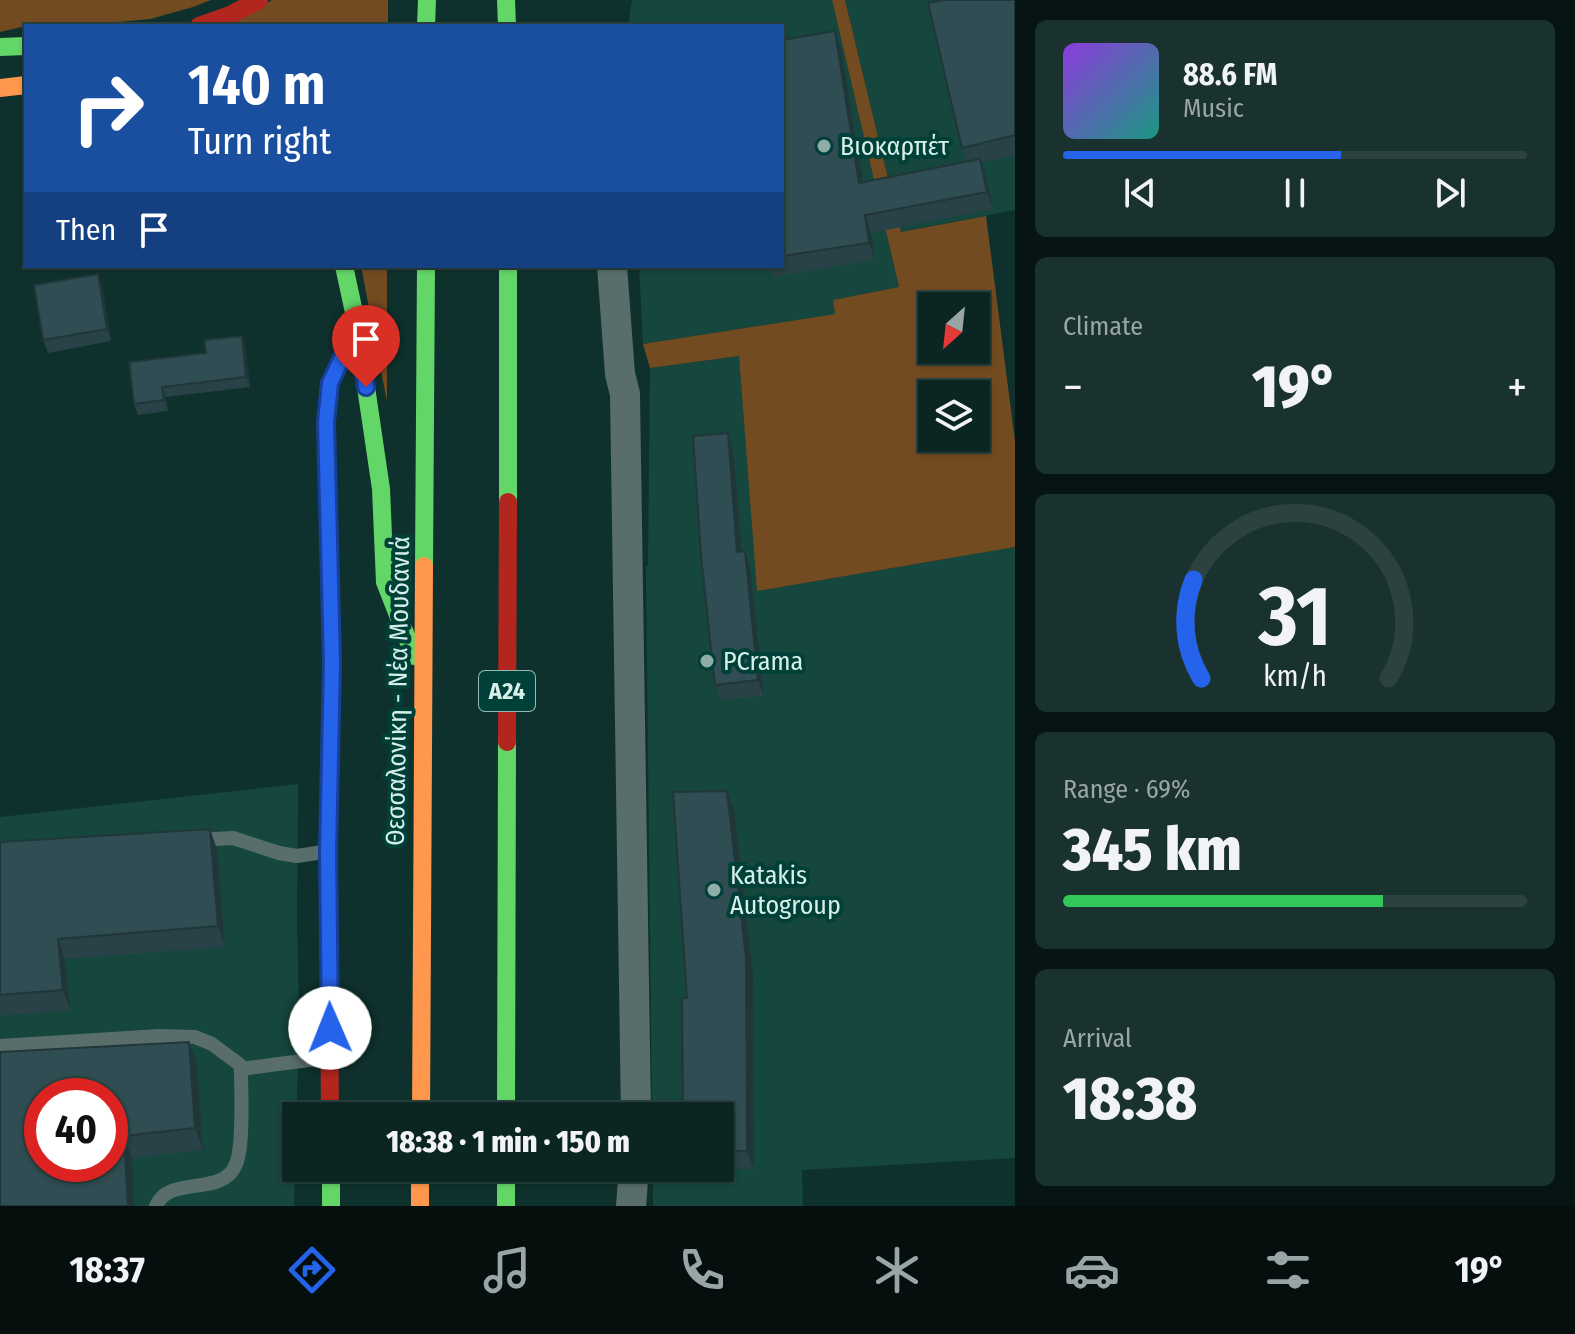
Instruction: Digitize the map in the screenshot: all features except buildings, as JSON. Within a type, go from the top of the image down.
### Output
[{"type":"main road","points":[[205,24],[259,0]]},
{"type":"main road","points":[[426,24],[427,0]]},
{"type":"main road","points":[[506,0],[507,24]]},
{"type":"main road","points":[[0,47],[24,46]]},
{"type":"main road","points":[[0,88],[24,85]]},
{"type":"main road","points":[[344,268],[357,326],[381,489],[385,582],[423,677]]},
{"type":"main road","name":"Θεσσαλονίκη - Νέα Μουδανιά","points":[[421,1102],[426,268]]},
{"type":"main road","name":"Α24","points":[[506,1102],[508,268]]},
{"type":"main road","points":[[330,1102],[328,851],[332,663],[326,422],[330,383],[357,326]]},
{"type":"main road","points":[[331,1182],[331,1206]]},
{"type":"main road","points":[[420,1182],[420,1206]]},
{"type":"main road","points":[[506,1182],[506,1206]]},
{"type":"street","points":[[612,268],[620,374],[625,394],[636,1102]]},
{"type":"street","points":[[631,1206],[633,1182]]},
{"type":"lane","points":[[187,841],[233,838],[297,856],[328,851]]},
{"type":"lane","points":[[0,1046],[159,1036],[195,1037],[212,1044],[239,1064],[240,1143],[236,1164],[223,1178],[212,1183],[167,1193],[156,1206]]},
{"type":"lane","points":[[241,1069],[330,1057]]},
{"type":"shaded area","points":[[0,0],[211,0],[150,19],[97,24],[24,24],[0,32]]},
{"type":"shaded area","points":[[272,0],[388,0],[388,24],[231,24]]},
{"type":"shaded area","name":"Βιοκαρπέτ","points":[[632,0],[832,0],[899,287],[833,300],[835,314],[643,344],[639,268],[784,268],[784,24],[628,24]]},
{"type":"shaded area","points":[[832,0],[845,0],[901,232],[986,216],[1015,441],[1015,547],[757,591],[739,356],[650,368],[643,344],[835,314],[833,300],[899,287]]},
{"type":"shaded area","points":[[845,0],[1015,0],[1015,210],[901,232]]},
{"type":"shaded area","points":[[361,268],[387,268],[387,402]]},
{"type":"shaded area","points":[[739,356],[758,591],[1015,547],[1015,1158],[802,1170],[803,1206],[653,1206],[653,1182],[734,1182],[734,1102],[652,1102],[646,566],[650,368]]},
{"type":"shaded area","points":[[298,784],[297,1102],[282,1102],[282,1182],[295,1182],[294,1206],[0,1206],[0,817]]},
{"type":"traffic: fast","points":[[426,24],[427,0]]},
{"type":"traffic: fast","points":[[506,0],[507,24]]},
{"type":"traffic: fast","points":[[0,47],[24,46]]},
{"type":"traffic: fast","points":[[344,268],[357,326],[381,489],[385,582],[414,656]]},
{"type":"traffic: fast","points":[[424,566],[426,268]]},
{"type":"traffic: fast","points":[[508,268],[508,502]]},
{"type":"traffic: fast","points":[[330,567],[326,422],[330,383],[357,326]]},
{"type":"traffic: fast","points":[[506,1102],[507,742]]},
{"type":"traffic: fast","points":[[331,1182],[331,1206]]},
{"type":"traffic: fast","points":[[506,1182],[506,1206]]},
{"type":"traffic: slow","points":[[0,88],[24,85]]},
{"type":"traffic: slow","points":[[421,1102],[424,566]]},
{"type":"traffic: slow","points":[[420,1182],[420,1206]]},
{"type":"traffic: jam","points":[[205,24],[259,0]]},
{"type":"traffic: jam","points":[[507,742],[508,502]]},
{"type":"traffic: jam","points":[[330,567],[330,1102]]},
{"type":"place","name":"Βιοκαρπέτ","points":[[824,146]]},
{"type":"place","name":"PCrama","points":[[707,661]]},
{"type":"place","name":"Katakis Autogroup","points":[[714,890]]},
{"type":"route","points":[[330,1028],[328,851],[332,663],[326,422],[330,383],[357,326],[366,387]]}]
